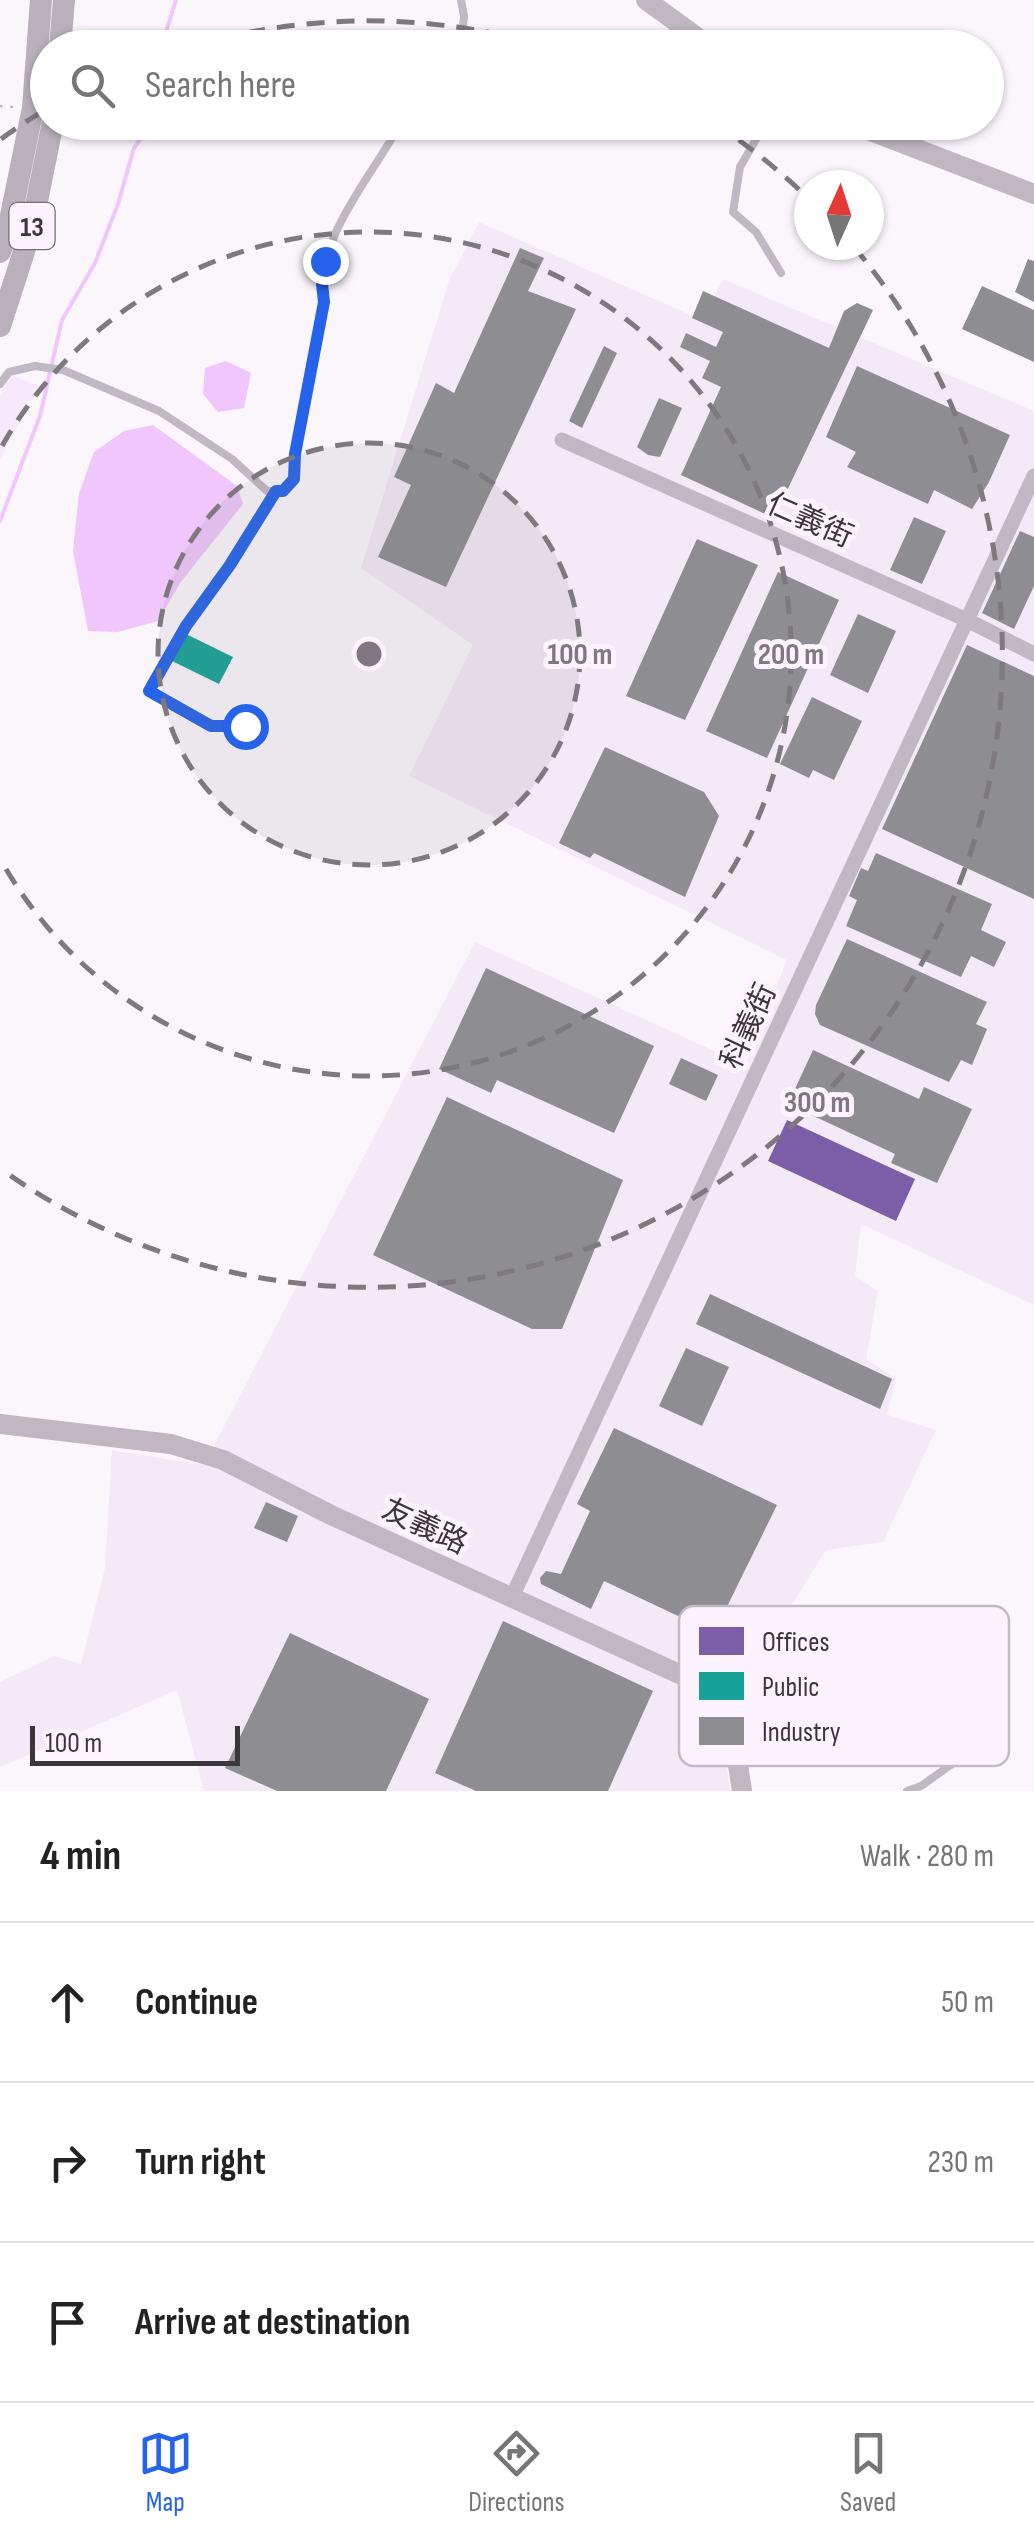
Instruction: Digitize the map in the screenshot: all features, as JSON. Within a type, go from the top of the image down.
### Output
[{"type":"main road","name":"13","points":[[39,30],[41,0]]},
{"type":"main road","points":[[62,30],[64,0]]},
{"type":"main road","name":"13","points":[[0,252],[30,123]]},
{"type":"main road","name":"13","points":[[0,326],[31,230],[49,140]]},
{"type":"street","points":[[646,0],[687,30]]},
{"type":"street","points":[[894,140],[1034,194]]},
{"type":"street","name":"仁義街","points":[[562,440],[967,620],[1034,654]]},
{"type":"street","name":"科義街","points":[[512,1599],[1034,476]]},
{"type":"street","name":"友義路","points":[[0,1424],[171,1444],[223,1460],[332,1515],[679,1675]]},
{"type":"street","name":"友義路","points":[[738,1766],[742,1791]]},
{"type":"lane","points":[[461,0],[463,30]]},
{"type":"lane","points":[[0,384],[9,372],[36,366],[62,370],[160,411],[232,458],[267,491],[283,491],[294,479],[295,454],[324,302],[325,261],[344,214],[392,140]]},
{"type":"lane","points":[[756,140],[740,167],[733,212],[756,232],[781,273]]},
{"type":"lane","points":[[245,726],[211,726],[149,691],[186,626],[276,491]]},
{"type":"lane","points":[[907,1791],[950,1766]]},
{"type":"shaded area","points":[[479,222],[702,320],[723,279],[1034,411],[1034,1305],[861,1224],[855,1276],[878,1291],[866,1359],[896,1379],[887,1415],[936,1430],[883,1542],[826,1550],[791,1606],[679,1606],[679,1766],[727,1766],[730,1791],[204,1791],[177,1690],[0,1767],[0,1682],[54,1656],[81,1664],[105,1568],[112,1450],[204,1465],[475,942],[745,1065],[787,960],[409,776],[473,645],[361,568],[449,281]]},
{"type":"shaded area","points":[[226,361],[251,373],[244,408],[218,412],[203,394],[205,368]]},
{"type":"shaded area","points":[[10,375],[43,387],[30,402],[0,459],[0,396]]},
{"type":"shaded area","points":[[153,425],[237,486],[243,504],[180,583],[158,621],[118,632],[88,631],[73,551],[79,493],[94,452],[124,431]]},
{"type":"building: Offices","points":[[787,1120],[915,1179],[896,1221],[768,1161]]},
{"type":"building: Public","points":[[186,634],[233,657],[219,684],[172,661]]},
{"type":"building: Industry","points":[[520,248],[544,258],[528,291],[576,309],[446,587],[378,557],[411,485],[394,477],[436,383],[454,393]]},
{"type":"building: Industry","points":[[1028,259],[1034,261],[1034,302],[1015,292]]},
{"type":"building: Industry","points":[[982,286],[1034,310],[1034,362],[962,329]]},
{"type":"building: Industry","points":[[703,291],[829,348],[844,311],[857,303],[873,310],[774,518],[681,475],[721,387],[702,378],[710,361],[680,347],[686,333],[716,347],[723,332],[692,318]]},
{"type":"building: Industry","points":[[604,346],[617,353],[582,428],[569,421]]},
{"type":"building: Industry","points":[[857,366],[1010,435],[972,509],[934,490],[928,504],[847,467],[856,452],[826,437]]},
{"type":"building: Industry","points":[[659,398],[682,408],[660,457],[637,447]]},
{"type":"building: Industry","points":[[914,517],[946,531],[922,584],[890,570]]},
{"type":"building: Industry","points":[[1020,531],[1034,537],[1034,586],[1014,629],[982,613]]},
{"type":"building: Industry","points":[[697,539],[758,565],[685,720],[626,696]]},
{"type":"building: Industry","points":[[778,572],[839,600],[767,758],[706,731]]},
{"type":"building: Industry","points":[[858,614],[896,631],[868,693],[830,675]]},
{"type":"building: Industry","points":[[967,645],[1034,676],[1034,899],[882,829]]},
{"type":"building: Industry","points":[[812,697],[862,721],[834,780],[813,770],[809,778],[780,764]]},
{"type":"building: Industry","points":[[605,747],[704,792],[719,816],[685,897],[594,853],[590,858],[559,843]]},
{"type":"building: Industry","points":[[876,853],[992,904],[981,930],[1006,942],[994,967],[971,956],[961,977],[846,926],[857,900],[849,896],[861,868],[868,871]]},
{"type":"building: Industry","points":[[847,939],[987,1002],[976,1024],[987,1029],[972,1065],[961,1060],[949,1082],[820,1025],[816,1005]]},
{"type":"building: Industry","points":[[486,968],[654,1046],[614,1133],[497,1080],[491,1093],[439,1069]]},
{"type":"building: Industry","points":[[813,1050],[919,1099],[924,1087],[972,1109],[937,1183],[891,1163],[895,1154],[788,1104]]},
{"type":"building: Industry","points":[[681,1058],[718,1075],[706,1101],[669,1084]]},
{"type":"building: Industry","points":[[447,1097],[623,1180],[562,1329],[532,1329],[373,1255]]},
{"type":"building: Industry","points":[[710,1294],[892,1379],[880,1409],[696,1324]]},
{"type":"building: Industry","points":[[686,1348],[729,1367],[702,1426],[659,1406]]},
{"type":"building: Industry","points":[[614,1428],[777,1505],[727,1606],[679,1606],[679,1616],[604,1581],[591,1609],[541,1584],[540,1578],[546,1571],[561,1574],[590,1511],[577,1504]]},
{"type":"building: Industry","points":[[266,1502],[298,1516],[287,1542],[254,1528]]},
{"type":"building: Industry","points":[[503,1621],[653,1691],[608,1791],[476,1791],[435,1773]]},
{"type":"building: Industry","points":[[290,1633],[429,1699],[386,1791],[277,1791],[225,1768]]},
{"type":"waterway","points":[[167,30],[176,0]]},
{"type":"waterway","points":[[0,521],[40,416],[62,320],[95,263],[140,140]]},
{"type":"route","points":[[245,726],[211,726],[149,691],[186,626],[276,491],[283,491],[294,479],[295,454],[324,302],[325,261]]}]
